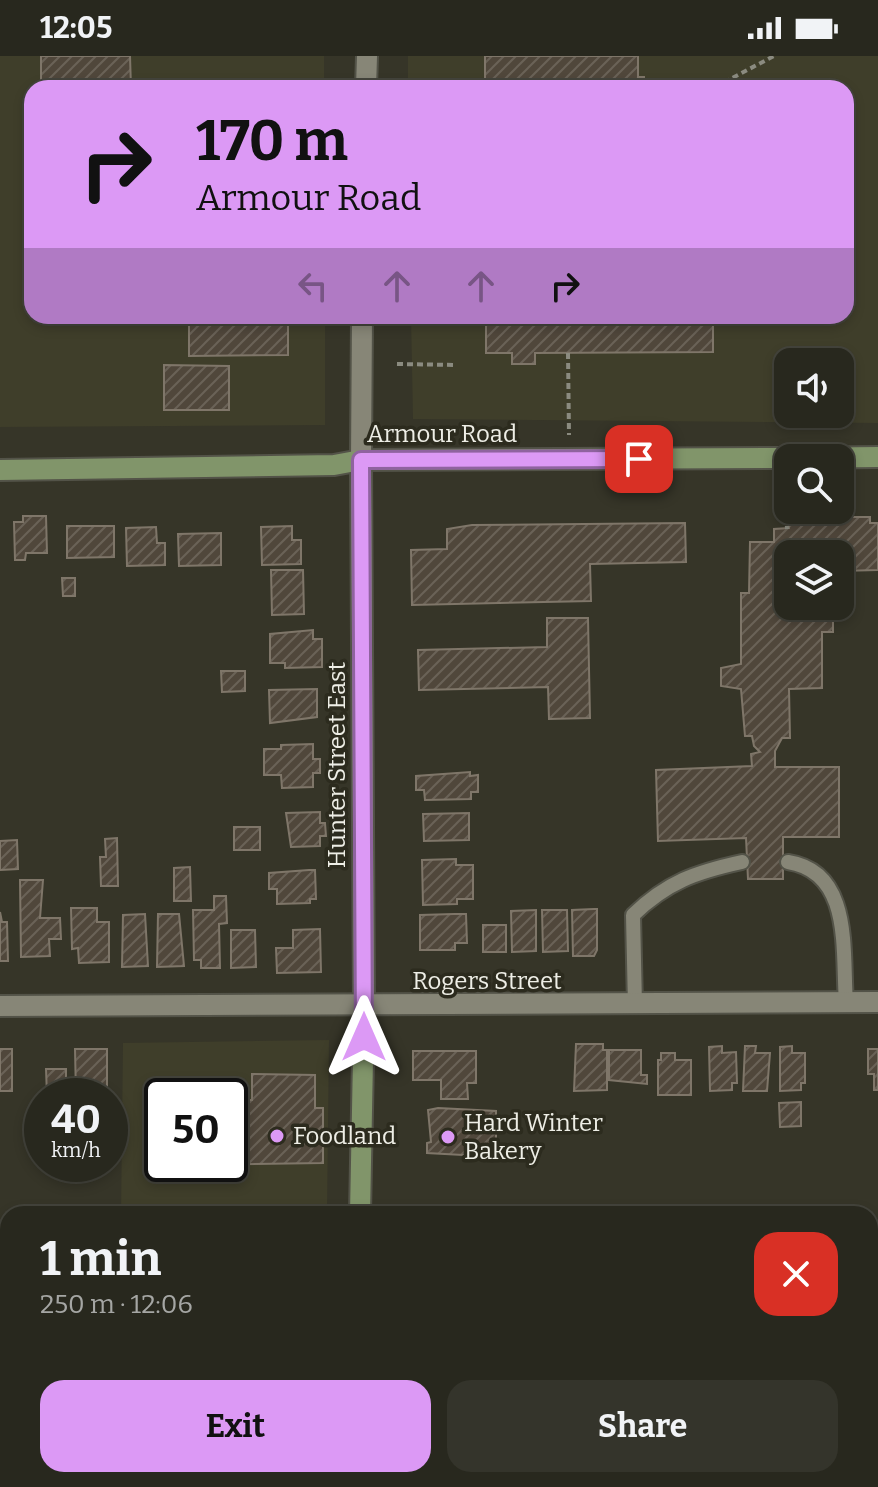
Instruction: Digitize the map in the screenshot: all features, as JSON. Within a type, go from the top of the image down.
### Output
[{"type":"main road","name":"Armour Road","points":[[854,457],[878,457]]},
{"type":"main road","name":"Armour Road","points":[[0,470],[334,465],[361,460],[774,458]]},
{"type":"main road","name":"Hunter Street East","points":[[360,1206],[364,1007],[361,460]]},
{"type":"street","points":[[366,80],[367,56]]},
{"type":"street","name":"Hunter Street East","points":[[361,460],[362,324]]},
{"type":"street","name":"Rogers Street","points":[[0,1006],[635,1006],[878,1002]]},
{"type":"lane","points":[[635,1006],[633,915],[658,890],[703,871],[742,862]]},
{"type":"lane","points":[[788,862],[805,865],[822,876],[838,901],[846,1002]]},
{"type":"path","points":[[728,80],[774,56]]},
{"type":"path","points":[[568,353],[569,435]]},
{"type":"path","points":[[397,364],[457,365]]},
{"type":"path","points":[[787,524],[787,529]]},
{"type":"shaded area","points":[[0,56],[324,56],[324,80],[24,80],[24,324],[325,324],[325,425],[0,427]]},
{"type":"shaded area","points":[[408,56],[878,56],[878,423],[854,423],[854,348],[774,348],[774,422],[413,419],[411,324],[854,324],[854,80],[408,80]]},
{"type":"shaded area","points":[[329,1040],[327,1206],[121,1206],[121,1182],[128,1182],[128,1078],[123,1078],[123,1043]]},
{"type":"building","points":[[41,56],[130,56],[131,80],[41,80]]},
{"type":"building","points":[[485,56],[638,56],[638,77],[644,77],[644,80],[485,80]]},
{"type":"building","points":[[189,324],[288,324],[288,355],[189,356]]},
{"type":"building","points":[[486,324],[713,324],[713,352],[535,353],[535,364],[512,364],[512,353],[486,353]]},
{"type":"building","points":[[164,365],[229,366],[229,410],[164,410]]},
{"type":"building","points":[[23,516],[46,516],[47,553],[26,553],[25,560],[15,560],[14,522],[23,522]]},
{"type":"building","points":[[854,517],[870,517],[870,523],[878,523],[878,570],[854,571],[854,540],[774,540],[774,529],[789,528],[789,524],[854,524]]},
{"type":"building","points":[[685,523],[686,562],[590,564],[591,601],[412,605],[411,550],[447,549],[447,529],[472,525]]},
{"type":"building","points":[[67,526],[114,526],[114,557],[67,558]]},
{"type":"building","points":[[292,526],[292,540],[301,540],[301,564],[262,565],[261,527]]},
{"type":"building","points":[[156,527],[157,543],[165,543],[165,565],[127,566],[126,528]]},
{"type":"building","points":[[221,533],[221,565],[179,566],[178,534]]},
{"type":"building","points":[[750,542],[774,542],[774,620],[833,620],[833,632],[822,632],[822,688],[789,689],[790,738],[782,738],[775,751],[775,767],[839,767],[839,837],[783,837],[783,879],[748,879],[746,838],[658,841],[656,770],[752,766],[751,754],[760,752],[754,746],[752,736],[745,736],[741,689],[721,686],[721,668],[741,664],[741,593],[749,593]]},
{"type":"building","points":[[271,570],[303,570],[304,614],[272,615]]},
{"type":"building","points":[[62,578],[75,578],[75,596],[63,596]]},
{"type":"building","points":[[547,618],[588,618],[590,718],[549,719],[548,687],[419,690],[418,650],[547,647]]},
{"type":"building","points":[[313,630],[313,639],[322,639],[322,667],[285,668],[285,663],[270,663],[270,634]]},
{"type":"building","points":[[221,671],[245,671],[245,691],[222,692]]},
{"type":"building","points":[[317,689],[317,717],[270,723],[269,690]]},
{"type":"building","points":[[313,744],[313,759],[320,759],[320,773],[313,773],[313,787],[282,788],[281,775],[264,775],[264,749]]},
{"type":"building","points":[[470,772],[470,776],[478,775],[478,792],[471,792],[471,799],[425,800],[424,790],[416,790],[416,776]]},
{"type":"building","points":[[320,812],[320,823],[325,823],[326,836],[320,836],[320,846],[291,847],[286,813]]},
{"type":"building","points":[[469,813],[469,840],[424,841],[423,814]]},
{"type":"building","points":[[234,827],[260,827],[260,850],[234,850]]},
{"type":"building","points":[[117,838],[118,886],[101,886],[100,857],[106,857],[105,839]]},
{"type":"building","points":[[17,840],[18,869],[0,870],[0,841]]},
{"type":"building","points":[[456,859],[456,865],[473,865],[473,899],[457,899],[457,904],[423,905],[422,860]]},
{"type":"building","points":[[190,867],[191,901],[174,901],[174,868]]},
{"type":"building","points":[[315,870],[316,899],[310,899],[310,903],[277,904],[277,889],[269,889],[269,873]]},
{"type":"building","points":[[20,880],[43,880],[40,918],[60,918],[61,939],[49,939],[50,956],[21,957]]},
{"type":"building","points":[[214,896],[226,896],[227,923],[219,924],[220,968],[201,968],[201,960],[194,960],[193,910],[214,910]]},
{"type":"building","points":[[71,908],[97,908],[97,922],[109,922],[109,962],[79,963],[78,948],[72,949]]},
{"type":"building","points":[[597,909],[597,950],[594,956],[573,956],[572,910]]},
{"type":"building","points":[[536,910],[536,951],[512,952],[511,911]]},
{"type":"building","points":[[542,910],[567,910],[568,951],[543,952]]},
{"type":"building","points":[[0,912],[2,922],[7,922],[8,961],[0,961]]},
{"type":"building","points":[[145,914],[148,966],[122,967],[123,915]]},
{"type":"building","points":[[158,914],[179,914],[184,966],[157,967]]},
{"type":"building","points":[[466,914],[467,943],[455,943],[455,950],[420,950],[420,915]]},
{"type":"building","points":[[483,925],[506,925],[506,952],[483,952]]},
{"type":"building","points":[[320,929],[321,972],[277,973],[276,948],[293,948],[293,930]]},
{"type":"building","points":[[231,930],[255,930],[256,967],[231,968]]},
{"type":"building","points":[[576,1044],[603,1044],[603,1050],[607,1050],[607,1090],[574,1091]]},
{"type":"building","points":[[722,1046],[722,1053],[736,1052],[737,1083],[732,1083],[732,1090],[710,1091],[709,1047]]},
{"type":"building","points":[[745,1046],[756,1046],[755,1053],[770,1053],[767,1091],[743,1091]]},
{"type":"building","points":[[792,1046],[792,1053],[805,1053],[805,1083],[801,1083],[801,1090],[780,1091],[780,1047]]},
{"type":"building","points":[[0,1049],[12,1049],[12,1091],[0,1091]]},
{"type":"building","points":[[75,1049],[107,1049],[107,1078],[76,1078]]},
{"type":"building","points":[[868,1049],[878,1049],[878,1090],[874,1090],[874,1074],[868,1074]]},
{"type":"building","points":[[609,1050],[641,1050],[641,1075],[647,1075],[647,1084],[609,1080]]},
{"type":"building","points":[[413,1051],[476,1051],[476,1083],[467,1083],[468,1099],[441,1099],[441,1080],[413,1080]]},
{"type":"building","points":[[661,1053],[675,1053],[675,1060],[691,1060],[691,1095],[658,1095],[658,1060],[661,1060]]},
{"type":"building","points":[[46,1069],[66,1069],[66,1078],[46,1078]]},
{"type":"building","name":"Foodland","points":[[252,1074],[315,1075],[315,1108],[323,1108],[323,1163],[248,1164],[248,1100],[252,1100]]},
{"type":"building","points":[[801,1102],[801,1126],[780,1127],[779,1103]]},
{"type":"building","points":[[428,1110],[496,1111],[496,1152],[481,1152],[481,1156],[427,1153],[427,1143],[431,1142]]},
{"type":"place","name":"Foodland","points":[[277,1136]]},
{"type":"place","name":"Hard Winter Bakery","points":[[448,1137]]},
{"type":"route","points":[[364,1037],[361,460],[639,459]]}]
